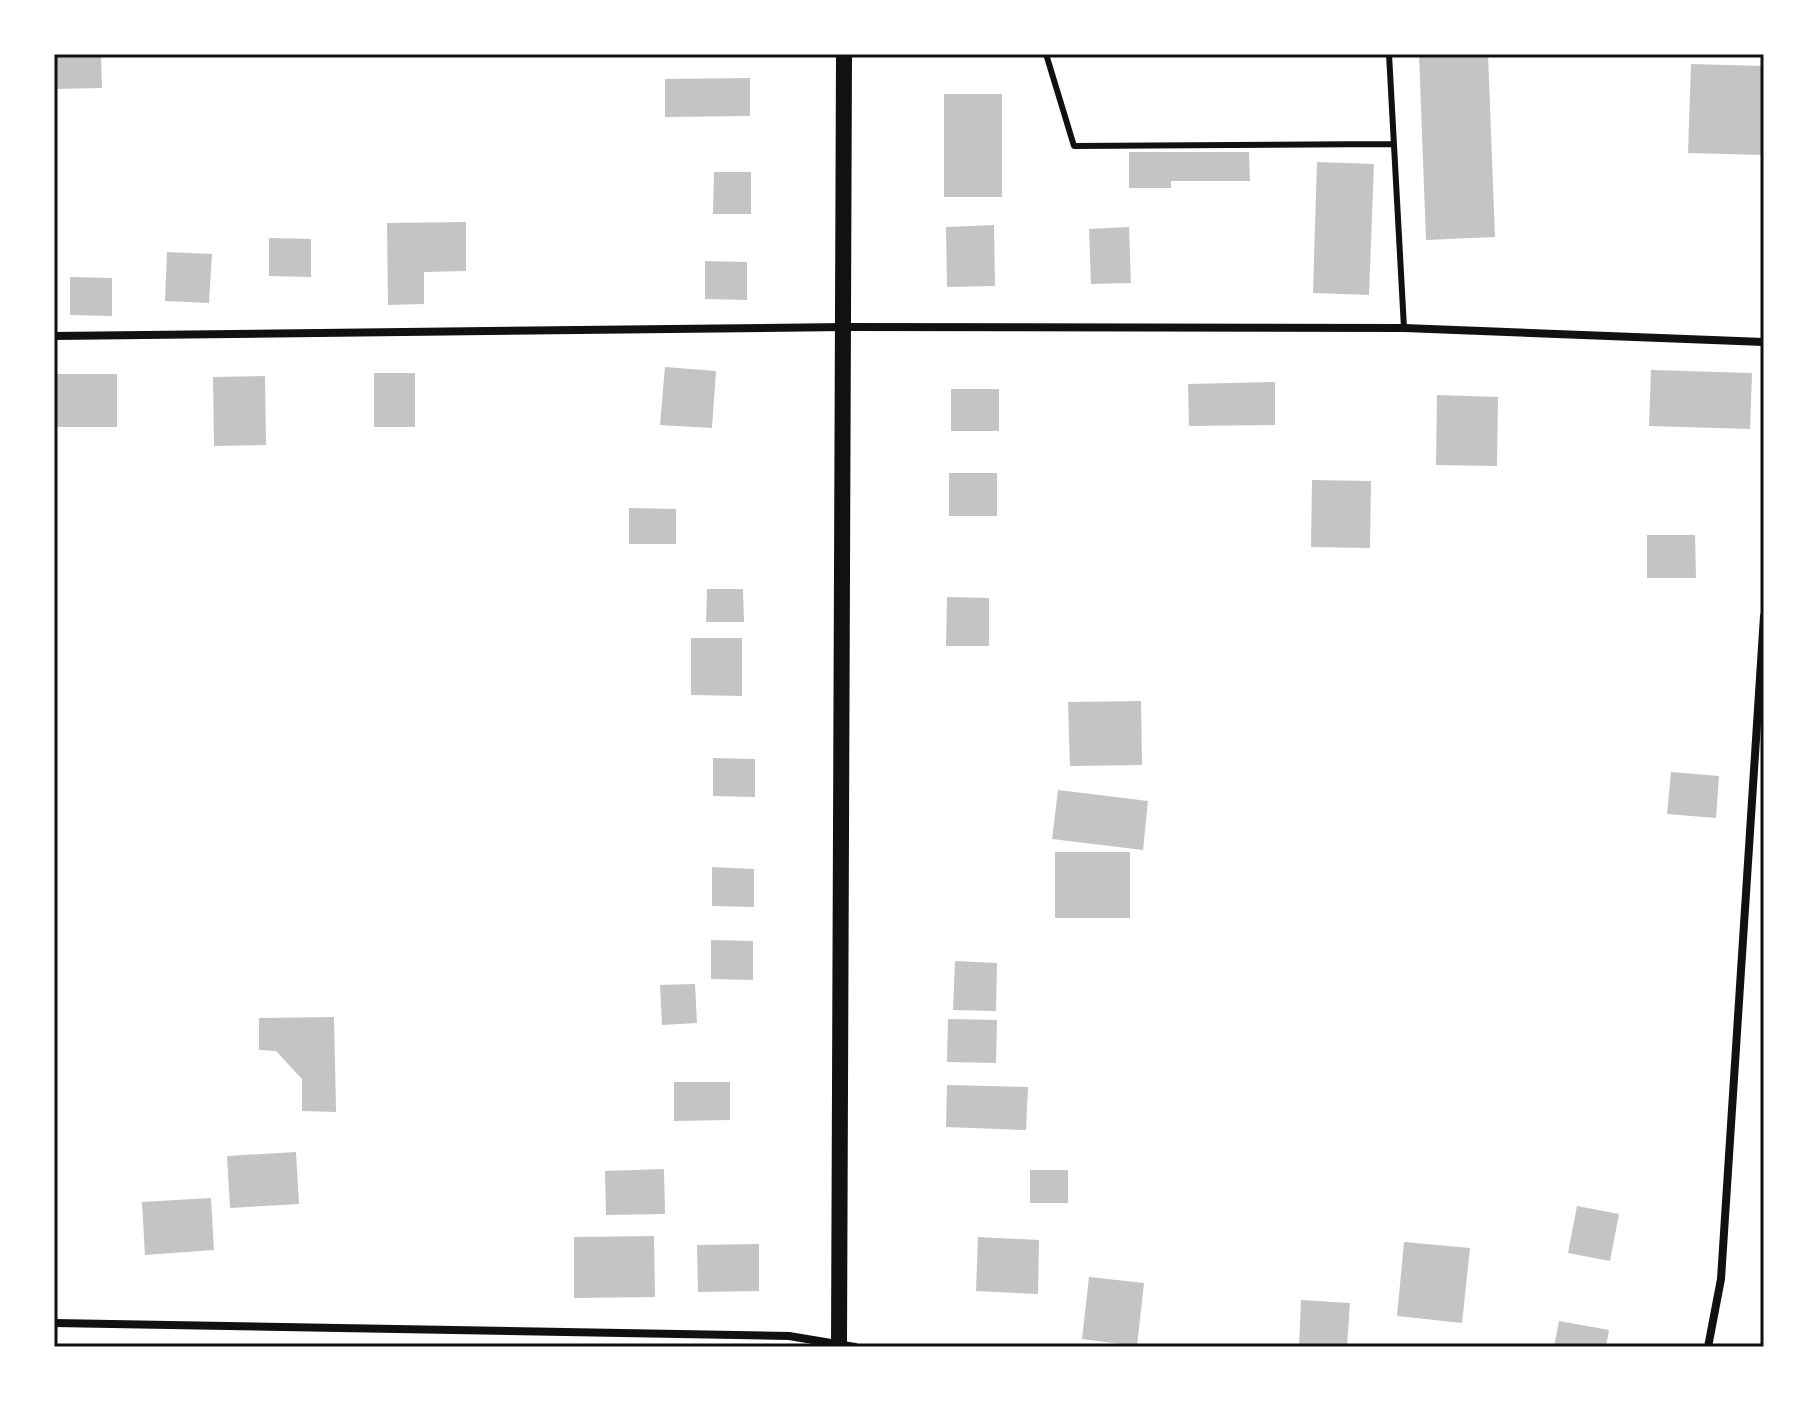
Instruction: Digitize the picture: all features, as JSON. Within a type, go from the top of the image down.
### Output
[{"type":"main road","points":[[844,54],[844,1346]]},
{"type":"street","points":[[54,336],[845,327],[1404,328],[1764,342]]},
{"type":"street","points":[[1708,1347],[1721,1279],[1764,616]]},
{"type":"street","points":[[54,1323],[789,1336],[844,1346]]},
{"type":"lane","points":[[1046,54],[1074,146],[1392,144]]},
{"type":"lane","points":[[1389,54],[1404,328]]},
{"type":"building","points":[[54,54],[101,54],[102,88],[54,89]]},
{"type":"building","points":[[1419,54],[1488,54],[1495,237],[1426,240]]},
{"type":"building","points":[[1691,64],[1764,66],[1764,155],[1688,153]]},
{"type":"building","points":[[750,78],[750,116],[665,117],[665,79]]},
{"type":"building","points":[[944,94],[1002,94],[1002,197],[944,197]]},
{"type":"building","points":[[1129,152],[1249,152],[1250,181],[1171,181],[1171,188],[1129,188]]},
{"type":"building","points":[[1317,162],[1374,164],[1369,295],[1313,293]]},
{"type":"building","points":[[714,172],[751,172],[751,214],[713,214]]},
{"type":"building","points":[[466,222],[466,271],[424,272],[424,304],[388,305],[387,223]]},
{"type":"building","points":[[994,225],[995,286],[947,287],[946,227]]},
{"type":"building","points":[[1129,227],[1131,283],[1091,284],[1089,229]]},
{"type":"building","points":[[269,238],[311,239],[311,277],[269,276]]},
{"type":"building","points":[[167,252],[212,254],[209,303],[165,301]]},
{"type":"building","points":[[705,261],[747,262],[747,300],[705,299]]},
{"type":"building","points":[[70,277],[112,278],[112,316],[70,315]]},
{"type":"building","points":[[665,367],[716,371],[712,428],[660,425]]},
{"type":"building","points":[[1651,370],[1752,373],[1750,429],[1649,426]]},
{"type":"building","points":[[374,373],[415,373],[415,427],[374,427]]},
{"type":"building","points":[[54,374],[117,374],[117,427],[54,427]]},
{"type":"building","points":[[265,376],[266,445],[214,446],[213,377]]},
{"type":"building","points":[[1275,382],[1275,425],[1189,426],[1188,384]]},
{"type":"building","points":[[951,389],[999,389],[999,431],[951,431]]},
{"type":"building","points":[[1437,395],[1498,397],[1497,466],[1436,465]]},
{"type":"building","points":[[949,473],[997,473],[997,516],[949,516]]},
{"type":"building","points":[[1312,480],[1371,481],[1370,548],[1311,547]]},
{"type":"building","points":[[629,508],[676,509],[676,544],[629,544]]},
{"type":"building","points":[[1647,535],[1695,535],[1696,578],[1647,578]]},
{"type":"building","points":[[707,589],[743,589],[744,622],[706,622]]},
{"type":"building","points":[[947,597],[989,598],[989,646],[946,646]]},
{"type":"building","points":[[691,638],[742,638],[742,696],[691,695]]},
{"type":"building","points":[[1141,701],[1142,765],[1070,766],[1068,702]]},
{"type":"building","points":[[713,758],[755,759],[755,797],[713,796]]},
{"type":"building","points":[[1671,772],[1719,776],[1716,818],[1667,814]]},
{"type":"building","points":[[1058,790],[1148,801],[1143,850],[1052,839]]},
{"type":"building","points":[[1055,852],[1130,852],[1130,918],[1055,918]]},
{"type":"building","points":[[712,867],[754,869],[754,907],[712,906]]},
{"type":"building","points":[[711,940],[753,941],[753,980],[711,979]]},
{"type":"building","points":[[955,961],[997,963],[996,1011],[953,1010]]},
{"type":"building","points":[[695,984],[697,1023],[662,1025],[660,985]]},
{"type":"building","points":[[334,1017],[336,1112],[302,1111],[302,1079],[276,1051],[259,1050],[259,1018]]},
{"type":"building","points":[[948,1019],[997,1020],[996,1063],[947,1062]]},
{"type":"building","points":[[674,1082],[730,1082],[730,1120],[674,1121]]},
{"type":"building","points":[[947,1085],[1028,1087],[1026,1130],[946,1127]]},
{"type":"building","points":[[296,1152],[299,1204],[230,1208],[227,1156]]},
{"type":"building","points":[[664,1169],[665,1214],[606,1215],[605,1171]]},
{"type":"building","points":[[1030,1170],[1068,1170],[1068,1203],[1030,1203]]},
{"type":"building","points":[[211,1198],[214,1250],[145,1255],[142,1202]]},
{"type":"building","points":[[1577,1206],[1619,1214],[1610,1261],[1568,1253]]},
{"type":"building","points":[[654,1236],[655,1297],[574,1298],[574,1237]]},
{"type":"building","points":[[978,1237],[1039,1240],[1038,1294],[976,1291]]},
{"type":"building","points":[[1404,1242],[1470,1248],[1462,1323],[1397,1316]]},
{"type":"building","points":[[759,1244],[759,1291],[698,1292],[697,1245]]},
{"type":"building","points":[[1089,1277],[1144,1283],[1137,1346],[1082,1339]]},
{"type":"building","points":[[1301,1300],[1350,1303],[1347,1347],[1299,1347]]},
{"type":"building","points":[[1559,1321],[1609,1330],[1606,1347],[1554,1347]]}]
